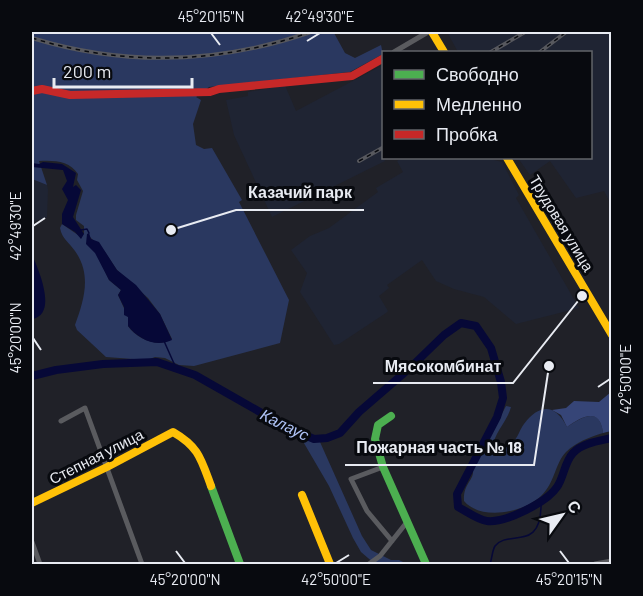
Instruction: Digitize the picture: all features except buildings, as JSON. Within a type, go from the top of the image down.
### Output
[{"type":"street","points":[[396,51],[430,32],[443,51]]},
{"type":"street","points":[[32,91],[42,89],[70,95],[210,92],[352,76],[382,59]]},
{"type":"street","name":"Трудовая улица","points":[[508,159],[612,335]]},
{"type":"street","points":[[61,421],[85,408],[141,564]]},
{"type":"street","points":[[391,416],[378,425],[375,439],[383,467],[426,564]]},
{"type":"street","name":"Степная улица","points":[[32,503],[173,432],[189,441],[200,456],[240,564]]},
{"type":"street","points":[[383,467],[351,479],[367,511],[392,541]]},
{"type":"street","points":[[302,495],[330,564]]},
{"type":"street","points":[[369,564],[380,556],[407,522]]},
{"type":"street","points":[[32,542],[40,564]]},
{"type":"street","points":[[595,564],[612,561]]},
{"type":"shaded area","points":[[32,32],[337,32],[334,33],[345,53],[355,58],[381,45],[382,55],[350,72],[209,87],[196,97],[201,100],[193,124],[196,145],[204,149],[212,148],[242,200],[239,202],[289,300],[280,343],[194,366],[179,365],[165,358],[155,357],[147,360],[106,357],[77,330],[75,325],[85,288],[85,278],[80,260],[64,238],[60,228],[62,224],[78,235],[84,234],[84,226],[76,220],[83,191],[77,180],[78,174],[71,166],[61,162],[39,161],[47,185],[32,179]],"holes":[[[87,234],[105,252],[117,270],[148,298],[160,314],[172,339],[160,343],[148,341],[132,331],[128,326],[128,317],[118,295],[121,290],[109,280]]]},
{"type":"shaded area","points":[[447,32],[611,32],[611,204],[604,191],[576,198],[550,161],[530,175],[519,159],[592,159],[592,51],[457,51]]},
{"type":"shaded area","points":[[382,66],[382,159],[385,161],[272,217],[234,135],[226,100],[248,96],[248,92],[282,86],[284,83],[296,111]]},
{"type":"shaded area","points":[[400,159],[493,159],[502,162],[519,195],[516,198],[579,308],[516,324],[484,297],[454,289],[436,281],[422,260],[387,285],[389,288],[379,296],[388,311],[386,313],[334,345],[300,292],[307,273],[291,250],[310,236],[329,228],[378,192],[376,188],[403,172],[397,161]]},
{"type":"shaded area","points":[[32,163],[62,164],[76,173],[73,187],[76,185],[81,190],[73,217],[84,234],[81,239],[62,224],[62,214],[68,200],[62,189],[67,181],[63,170],[32,167]]},
{"type":"shaded area","points":[[32,179],[47,185],[48,190],[47,217],[32,222]]},
{"type":"shaded area","points":[[89,233],[91,239],[99,242],[117,270],[136,285],[160,314],[172,340],[154,343],[137,335],[128,326],[128,317],[124,315],[124,307],[118,295],[121,290],[109,280],[95,253],[86,244]]},
{"type":"shaded area","points":[[32,255],[42,281],[45,301],[40,316],[32,319]]},
{"type":"shaded area","points":[[611,392],[611,431],[603,433],[598,419],[589,416],[567,427],[561,415],[552,410],[566,408],[574,401],[599,402]]},
{"type":"shaded area","points":[[506,406],[511,407],[494,440],[493,452],[514,441],[530,417],[541,410],[552,410],[567,427],[584,417],[594,417],[598,419],[603,433],[570,448],[559,462],[546,491],[533,502],[513,510],[491,513],[471,507],[464,501],[464,495],[473,470]]},
{"type":"shaded area","points":[[301,438],[320,442],[362,536],[371,550],[391,560],[399,560],[407,564],[375,564],[361,552],[329,486]]},
{"type":"waterway","points":[[81,230],[87,229],[89,233]]},
{"type":"waterway","name":"Калаус","points":[[32,376],[56,370],[103,364],[157,362],[195,375],[288,428],[314,439],[327,438],[340,433],[359,412],[444,335],[461,323],[476,326],[491,348],[503,398],[497,417],[457,494],[458,507],[487,521],[505,519],[515,515],[552,493],[573,453],[591,443],[612,438]]},
{"type":"waterway","points":[[164,341],[176,368]]},
{"type":"waterway","points":[[490,564],[494,548],[501,541],[523,537],[536,528],[540,519],[541,503]]},
{"type":"railway","points":[[32,38],[102,54],[172,58],[241,51],[311,32]]},
{"type":"railway","points":[[493,51],[525,32]]},
{"type":"railway","points":[[541,51],[566,32]]},
{"type":"railway","points":[[359,161],[382,148]]},
{"type":"traffic: fast","points":[[391,416],[378,425],[375,439],[383,467],[426,564]]},
{"type":"traffic: fast","points":[[211,486],[240,564]]},
{"type":"traffic: slow","points":[[432,32],[443,51]]},
{"type":"traffic: slow","points":[[508,159],[612,335]]},
{"type":"traffic: slow","points":[[32,503],[173,432],[198,454],[211,486]]},
{"type":"traffic: slow","points":[[302,495],[330,564]]},
{"type":"traffic: jam","points":[[32,91],[42,89],[70,95],[210,92],[219,89],[352,76],[382,59]]},
{"type":"place","name":"Казачий парк","points":[[171,230]]},
{"type":"place","name":"Мясокомбинат","points":[[582,296]]},
{"type":"place","name":"Пожарная часть № 18","points":[[549,366]]}]
